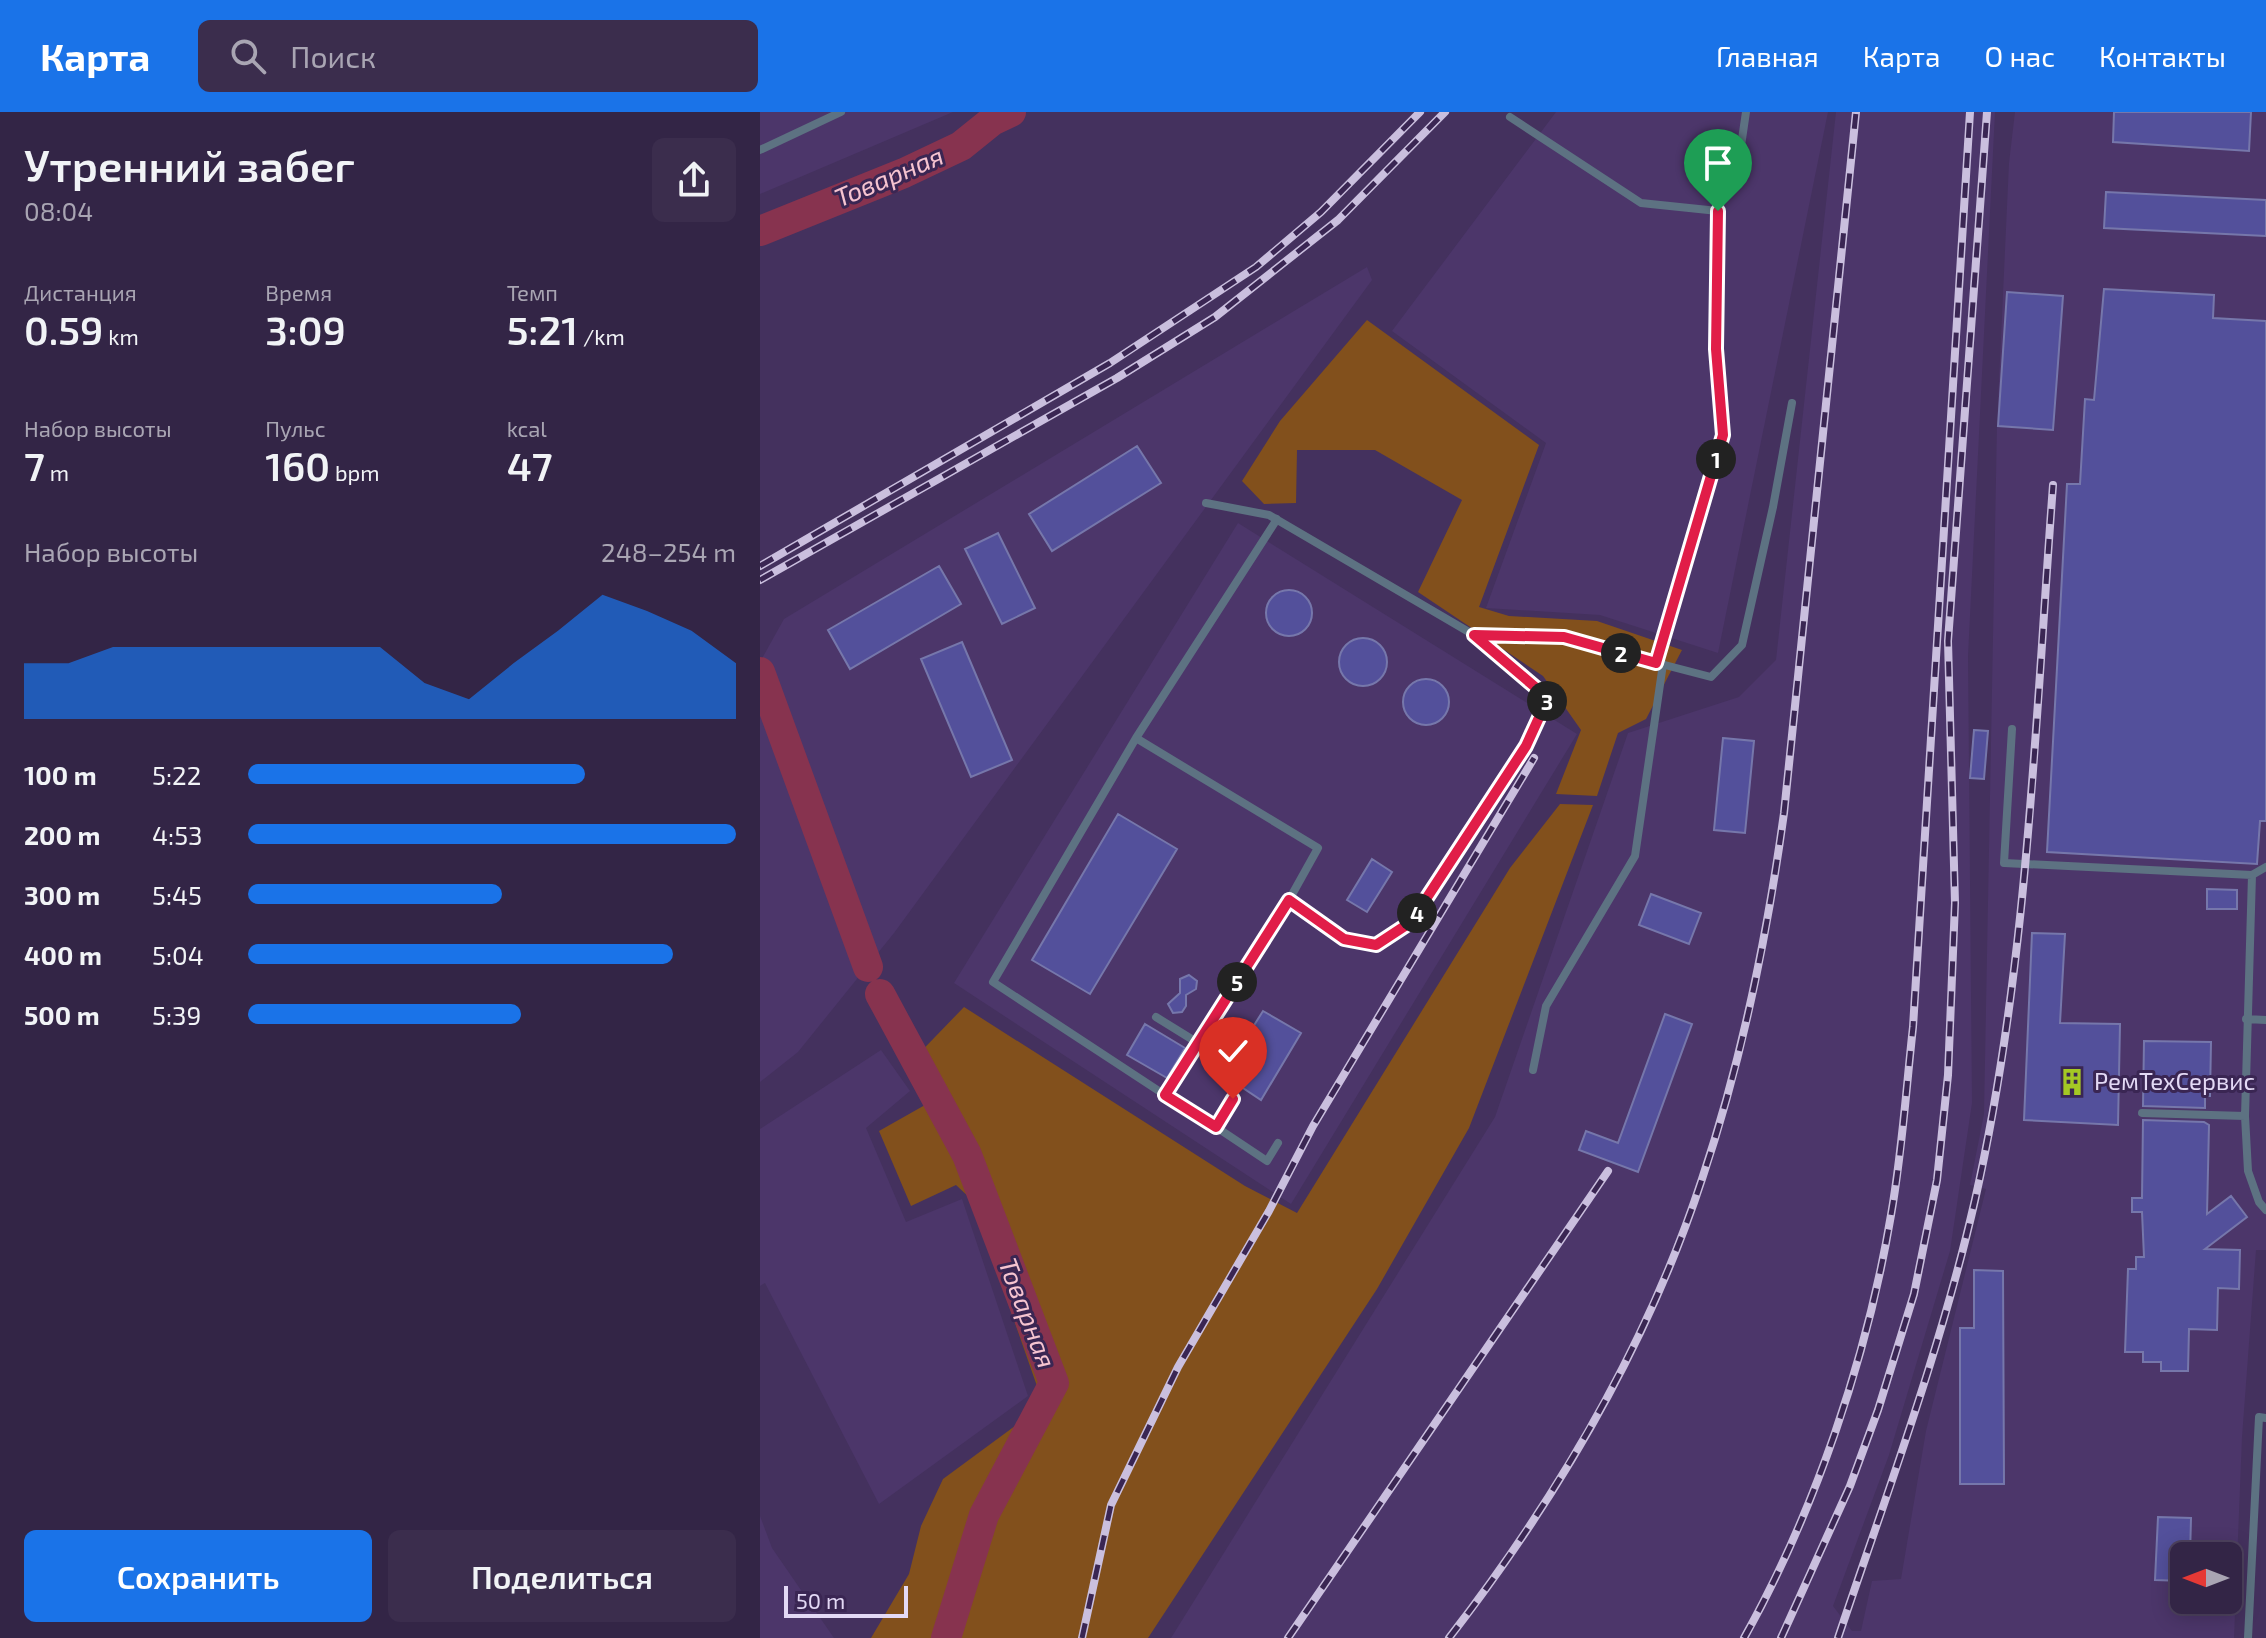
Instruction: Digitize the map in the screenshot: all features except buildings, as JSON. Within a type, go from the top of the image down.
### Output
[{"type":"lane","points":[[760,150],[841,112]]},
{"type":"lane","points":[[1533,1070],[1546,1006],[1635,856],[1660,664],[1723,435],[1716,349],[1718,211],[1741,146],[1746,112]]},
{"type":"lane","points":[[1510,117],[1641,203],[1718,211]]},
{"type":"lane","points":[[1474,635],[1564,637],[1711,677],[1742,645],[1773,507],[1792,403]]},
{"type":"lane","points":[[1206,503],[1277,519],[1474,635],[1548,698],[1526,746],[1411,922],[1376,945],[1344,939],[1289,900]]},
{"type":"lane","points":[[1277,519],[1136,738],[993,982],[1267,1161],[1278,1143]]},
{"type":"lane","points":[[2012,729],[2004,863],[2252,875],[2266,867]]},
{"type":"lane","points":[[1136,738],[1318,848],[1289,900],[1165,1095]]},
{"type":"lane","points":[[2252,875],[2245,1116],[2248,1171],[2259,1202],[2266,1210]]},
{"type":"lane","points":[[1156,1017],[1198,1043]]},
{"type":"lane","points":[[2246,1019],[2266,1020]]},
{"type":"lane","points":[[1216,1127],[1233,1099]]},
{"type":"lane","points":[[2142,1113],[2245,1116]]},
{"type":"lane","points":[[2248,1638],[2259,1417],[2266,1418]]},
{"type":"shaded area","points":[[760,112],[953,112],[760,194]]},
{"type":"shaded area","points":[[1556,112],[1828,112],[1718,653],[1600,615],[1486,608],[1546,443],[1392,331]]},
{"type":"shaded area","points":[[1836,112],[1995,112],[1968,656],[1972,1103],[1950,1251],[1889,1455],[1833,1606],[1852,1631],[1861,1631],[1872,1581],[1901,1579],[1926,1431],[1986,1189],[1970,1185],[1984,1114],[1997,425],[2009,163],[2015,112],[2266,112],[2266,1250],[2256,1250],[2238,1542],[2170,1542],[2170,1614],[2235,1614],[2234,1638],[1171,1638],[1495,1117],[1628,733],[1739,697],[1776,660]]},
{"type":"shaded area","points":[[1367,267],[1372,280],[894,933],[798,1052],[760,1082],[760,662],[784,619]]},
{"type":"shaded area","points":[[1367,320],[1539,445],[1479,607],[1509,616],[1597,621],[1682,650],[1646,719],[1618,733],[1597,796],[1556,794],[1581,730],[1543,676],[1418,592],[1462,500],[1375,450],[1297,450],[1296,503],[1264,504],[1242,481],[1280,421]]},
{"type":"shaded area","points":[[1238,523],[1577,734],[1291,1204],[954,983]]},
{"type":"shaded area","points":[[1560,804],[1593,805],[1469,1128],[1377,1289],[1148,1638],[871,1638],[909,1574],[921,1526],[943,1479],[1019,1423],[1038,1389],[972,1200],[956,1185],[911,1206],[879,1131],[925,1105],[906,1067],[964,1007],[1245,1186],[1297,1213],[1510,868]]},
{"type":"shaded area","points":[[881,1050],[910,1091],[866,1128],[906,1222],[962,1199],[1028,1396],[879,1504],[765,1283],[760,1286],[760,1129]]},
{"type":"shaded area","points":[[760,1516],[772,1548],[834,1638],[760,1638]]},
{"type":"waterway","name":"Товарная","points":[[760,231],[904,173],[961,146],[992,121],[1011,112]]},
{"type":"waterway","name":"Товарная","points":[[760,672],[868,967]]},
{"type":"waterway","name":"Товарная","points":[[880,994],[967,1155],[1054,1383],[984,1515],[946,1638]]},
{"type":"railway","points":[[760,566],[1110,363],[1256,267],[1321,212],[1420,112]]},
{"type":"railway","points":[[760,580],[1117,378],[1215,317],[1338,220],[1445,112]]},
{"type":"railway","points":[[1449,1638],[1526,1532],[1595,1419],[1626,1361],[1680,1240],[1729,1089],[1761,952],[1784,813],[1856,112]]},
{"type":"railway","points":[[1744,1638],[1794,1538],[1835,1432],[1868,1324],[1895,1192],[1913,1027],[1970,112]]},
{"type":"railway","points":[[1781,1638],[1850,1486],[1878,1410],[1914,1294],[1937,1180],[1948,1075],[1955,903],[1948,641],[1987,112]]},
{"type":"railway","points":[[1838,1638],[1946,1311],[1975,1200],[1993,1112],[2007,1023],[2027,844],[2053,485]]},
{"type":"railway","points":[[1082,1638],[1111,1505],[1178,1367],[1269,1211],[1313,1126],[1534,758]]},
{"type":"railway","points":[[1288,1638],[1608,1171]]},
{"type":"place","name":"РемТехСервис","points":[[2072,1082]]},
{"type":"route","points":[[1233,1099],[1216,1127],[1165,1095],[1289,900],[1344,939],[1376,945],[1411,922],[1526,746],[1548,698],[1474,635],[1564,637],[1656,663],[1723,435],[1716,349],[1718,211]]}]
